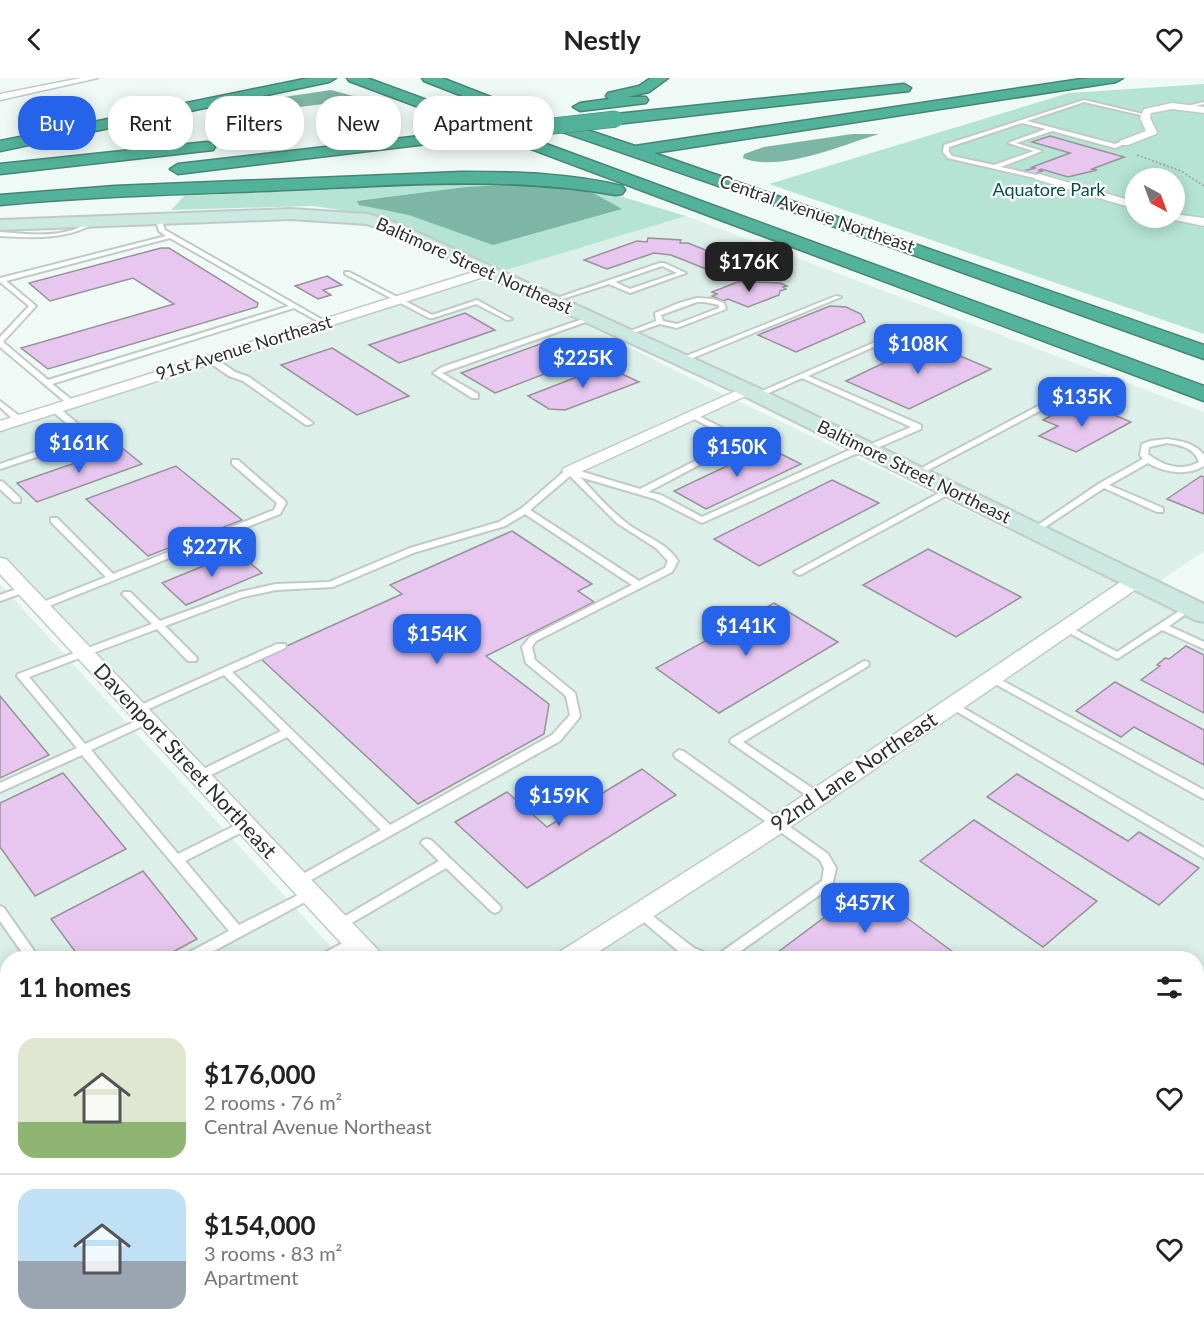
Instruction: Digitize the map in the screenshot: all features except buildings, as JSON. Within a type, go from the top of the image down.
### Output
[{"type":"highway","points":[[246,96],[329,78]]},
{"type":"highway","name":"Central Avenue Northeast","points":[[354,78],[1204,394]]},
{"type":"highway","name":"Central Avenue Northeast","points":[[429,78],[475,96]]},
{"type":"highway","points":[[458,78],[461,84],[483,96]]},
{"type":"highway","points":[[472,78],[474,82],[517,103],[560,117],[569,129]]},
{"type":"highway","points":[[564,106],[644,89],[661,78]]},
{"type":"highway","points":[[1010,79],[1020,78]]},
{"type":"highway","points":[[451,176],[575,160],[1118,78]]},
{"type":"highway","points":[[745,189],[696,168],[687,160],[689,153],[697,148],[717,143],[1118,78]]},
{"type":"highway","points":[[164,171],[924,86]]},
{"type":"highway","points":[[554,107],[661,98]]},
{"type":"highway","points":[[0,141],[205,101]]},
{"type":"highway","points":[[0,146],[205,104]]},
{"type":"highway","name":"Central Avenue Northeast","points":[[554,124],[745,189],[1204,352]]},
{"type":"highway","points":[[0,170],[205,147]]},
{"type":"highway","points":[[0,189],[141,173]]},
{"type":"highway","points":[[0,200],[108,191],[451,176],[516,177],[591,185],[664,200],[839,257]]},
{"type":"street","points":[[0,97],[14,90],[94,78]]},
{"type":"street","points":[[1124,143],[1152,132],[1145,115],[1147,111],[1185,107],[1204,110]]},
{"type":"street","points":[[1039,177],[1125,203]]},
{"type":"street","name":"Baltimore Street Northeast","points":[[0,225],[291,214],[368,219],[393,227],[752,393],[1197,611]]},
{"type":"street","points":[[1185,219],[1204,222]]},
{"type":"street","name":"91st Avenue Northeast","points":[[0,426],[209,358],[489,272]]},
{"type":"street","points":[[570,471],[693,415],[752,393]]},
{"type":"street","name":"Davenport Street Northeast","points":[[0,563],[363,951]]},
{"type":"street","name":"92nd Lane Northeast","points":[[581,951],[778,824],[1135,581]]},
{"type":"lane","points":[[1039,177],[955,158],[946,152],[946,146],[1084,101],[1145,115]]},
{"type":"lane","points":[[1185,107],[1204,103]]},
{"type":"lane","points":[[1024,122],[1115,146],[1124,143]]},
{"type":"lane","points":[[994,167],[1039,151],[1011,143],[1052,129]]},
{"type":"lane","points":[[947,161],[955,158]]},
{"type":"lane","points":[[158,218],[162,231],[325,323]]},
{"type":"lane","points":[[0,234],[36,237],[82,230],[95,221]]},
{"type":"lane","points":[[72,403],[0,342],[33,306],[1,280],[171,236]]},
{"type":"lane","points":[[554,300],[609,281],[662,264],[683,273],[630,291],[609,281]]},
{"type":"lane","points":[[347,273],[431,317],[477,302],[509,319]]},
{"type":"lane","points":[[680,360],[838,297]]},
{"type":"lane","points":[[626,334],[660,322],[677,326],[723,309],[722,304],[709,298],[699,298],[657,314],[660,322]]},
{"type":"lane","points":[[47,382],[295,306]]},
{"type":"lane","points":[[475,396],[437,374],[445,369],[591,318]]},
{"type":"lane","points":[[752,393],[803,376],[903,332]]},
{"type":"lane","points":[[209,358],[232,374],[246,379],[309,423]]},
{"type":"lane","points":[[570,471],[658,497],[702,520],[850,453],[867,449],[918,427],[803,376]]},
{"type":"lane","points":[[916,473],[1077,389]]},
{"type":"lane","points":[[0,403],[19,420]]},
{"type":"lane","points":[[0,467],[88,437],[55,409]]},
{"type":"lane","points":[[641,492],[742,440],[693,415]]},
{"type":"lane","points":[[1158,441],[1186,445],[1200,454],[1203,463],[1184,469],[1164,467],[1149,459],[1143,450],[1145,446],[1158,441]]},
{"type":"lane","points":[[1033,531],[1103,485],[1149,459]]},
{"type":"lane","points":[[41,606],[277,512],[282,503],[235,462]]},
{"type":"lane","points":[[237,932],[22,676],[240,595],[276,587],[330,585],[413,550],[502,524],[525,510],[570,471]]},
{"type":"lane","points":[[203,951],[237,932],[389,831],[556,738],[575,716],[572,695],[530,661],[527,647],[533,639],[669,570],[673,561],[668,551],[630,528],[599,503],[570,471]]},
{"type":"lane","points":[[0,484],[17,500]]},
{"type":"lane","points":[[1103,485],[1160,510]]},
{"type":"lane","points":[[799,572],[950,490]]},
{"type":"lane","points":[[525,510],[640,586]]},
{"type":"lane","points":[[54,520],[112,578]]},
{"type":"lane","points":[[0,598],[25,589]]},
{"type":"lane","points":[[127,594],[192,659]]},
{"type":"lane","points":[[1065,628],[1117,656],[1162,626],[1197,611]]},
{"type":"lane","points":[[1162,626],[1204,646]]},
{"type":"lane","points":[[0,788],[83,749],[225,671],[282,646]]},
{"type":"lane","points":[[817,797],[735,742],[864,664]]},
{"type":"lane","points":[[225,671],[389,831]]},
{"type":"lane","points":[[992,678],[1204,795]]},
{"type":"lane","points":[[953,705],[1204,854]]},
{"type":"lane","points":[[199,776],[288,732]]},
{"type":"lane","points":[[679,754],[824,857],[830,868],[828,883],[732,951]]},
{"type":"lane","points":[[177,861],[246,825]]},
{"type":"lane","points":[[427,843],[495,908]]},
{"type":"lane","points":[[339,925],[447,862]]},
{"type":"lane","points":[[0,911],[28,951]]},
{"type":"lane","points":[[641,913],[688,951]]},
{"type":"lane","points":[[339,951],[354,942]]},
{"type":"path","points":[[1137,154],[1181,171],[1204,186]]},
{"type":"shaded area","points":[[331,90],[353,96],[316,96],[316,105],[304,106],[304,96],[291,96]]},
{"type":"shaded area","points":[[852,134],[879,134],[791,160],[757,162],[743,158],[744,154],[764,147]]},
{"type":"shaded area","points":[[545,186],[593,193],[622,209],[493,245],[409,215],[359,205],[357,201],[466,187]]},
{"type":"shaded area","points":[[686,216],[1204,412],[1204,551],[1150,588],[702,363],[506,270]]},
{"type":"shaded area","points":[[501,282],[712,389],[1204,623],[1204,951],[373,951],[138,710],[0,562],[0,426],[465,283]]},
{"type":"shaded area","points":[[0,584],[335,951],[0,951]]},
{"type":"green space","name":"Aquatore Park","points":[[1204,84],[1204,334],[769,184],[1069,93]]},
{"type":"green space","points":[[509,181],[606,192],[686,216],[506,270],[382,217],[314,206],[171,210],[184,196]]}]
